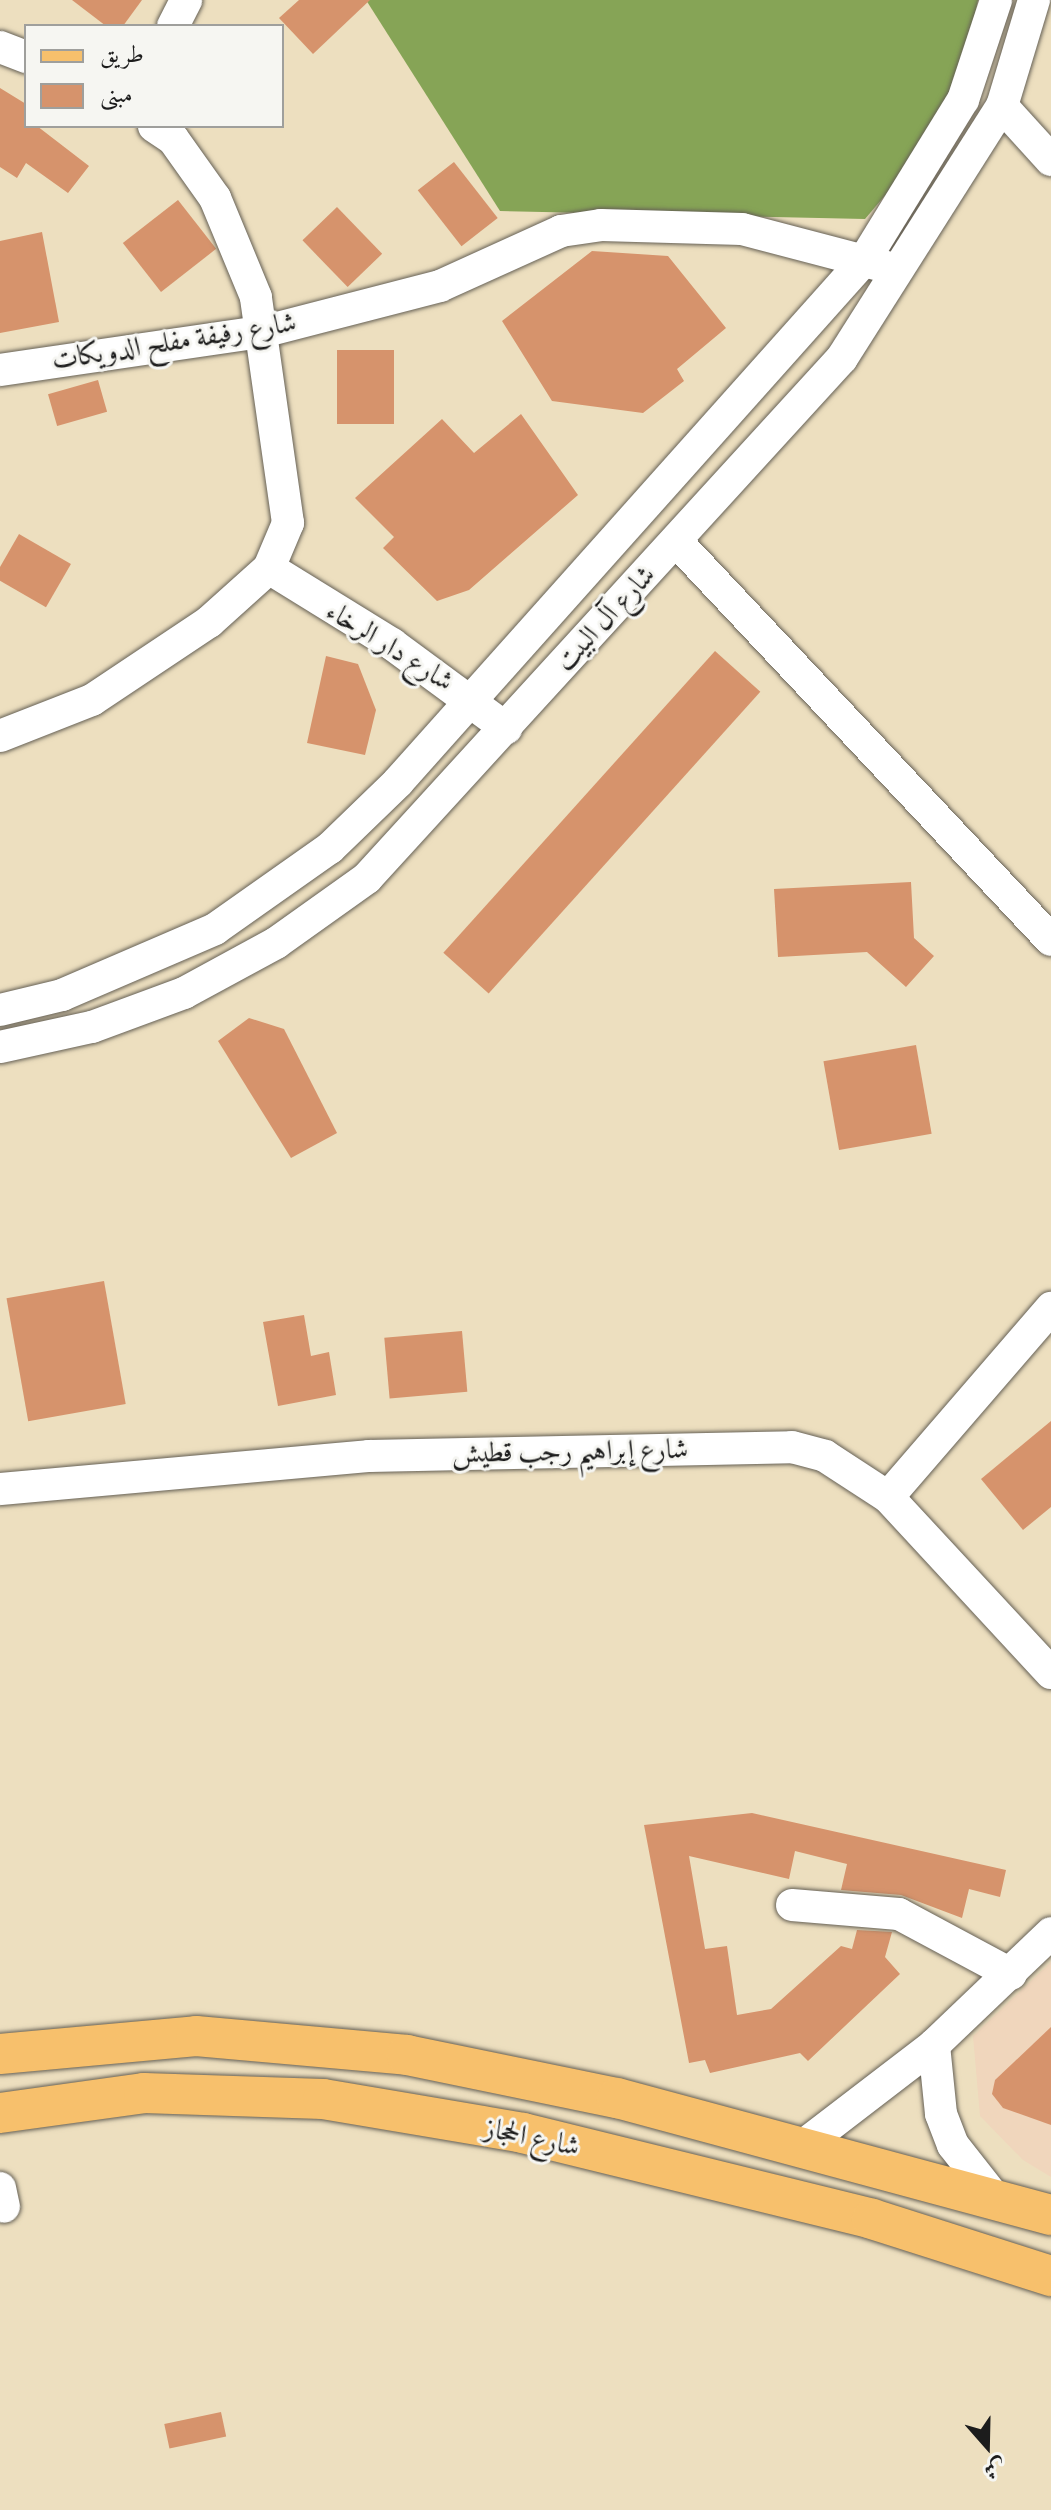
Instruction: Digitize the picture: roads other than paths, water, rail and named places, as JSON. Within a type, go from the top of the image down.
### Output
[{"type":"main road","name":"شارع الحجاز","points":[[0,2054],[196,2036],[333,2045],[550,2082],[994,2197],[1051,2215]]},
{"type":"main road","name":"شارع الحجاز","points":[[0,2113],[144,2093],[323,2099],[523,2133],[872,2219],[1051,2276]]},
{"type":"street","points":[[174,24],[186,0]]},
{"type":"street","name":"شارع آل البيت","points":[[0,1010],[62,995],[168,952],[254,906],[386,793],[865,259],[963,100],[996,0]]},
{"type":"street","name":"شارع آل البيت","points":[[0,1047],[138,1012],[276,943],[367,878],[842,358],[900,274],[1002,106],[1034,0]]},
{"type":"street","points":[[0,47],[24,56]]},
{"type":"street","points":[[1002,106],[1051,160]]},
{"type":"street","points":[[0,736],[133,675],[269,568],[288,523],[262,332],[234,239],[164,130]]},
{"type":"street","name":"شارع رفيفة مفلح الدويكات","points":[[0,370],[262,332],[440,286],[561,231],[601,225],[742,229],[865,259],[900,274]]},
{"type":"street","points":[[677,542],[1051,940]]},
{"type":"street","name":"شارع دار الرخاء","points":[[269,568],[469,697],[506,728]]},
{"type":"street","points":[[888,1497],[1051,1308]]},
{"type":"street","name":"شارع إبراهيم رجب قطيش","points":[[0,1489],[369,1456],[792,1447],[825,1456],[888,1497],[1051,1673]]},
{"type":"street","points":[[792,1905],[899,1914],[1011,1974]]},
{"type":"street","points":[[800,2148],[934,2045],[1051,1933]]},
{"type":"street","points":[[934,2045],[941,2114],[953,2145],[994,2197]]}]
